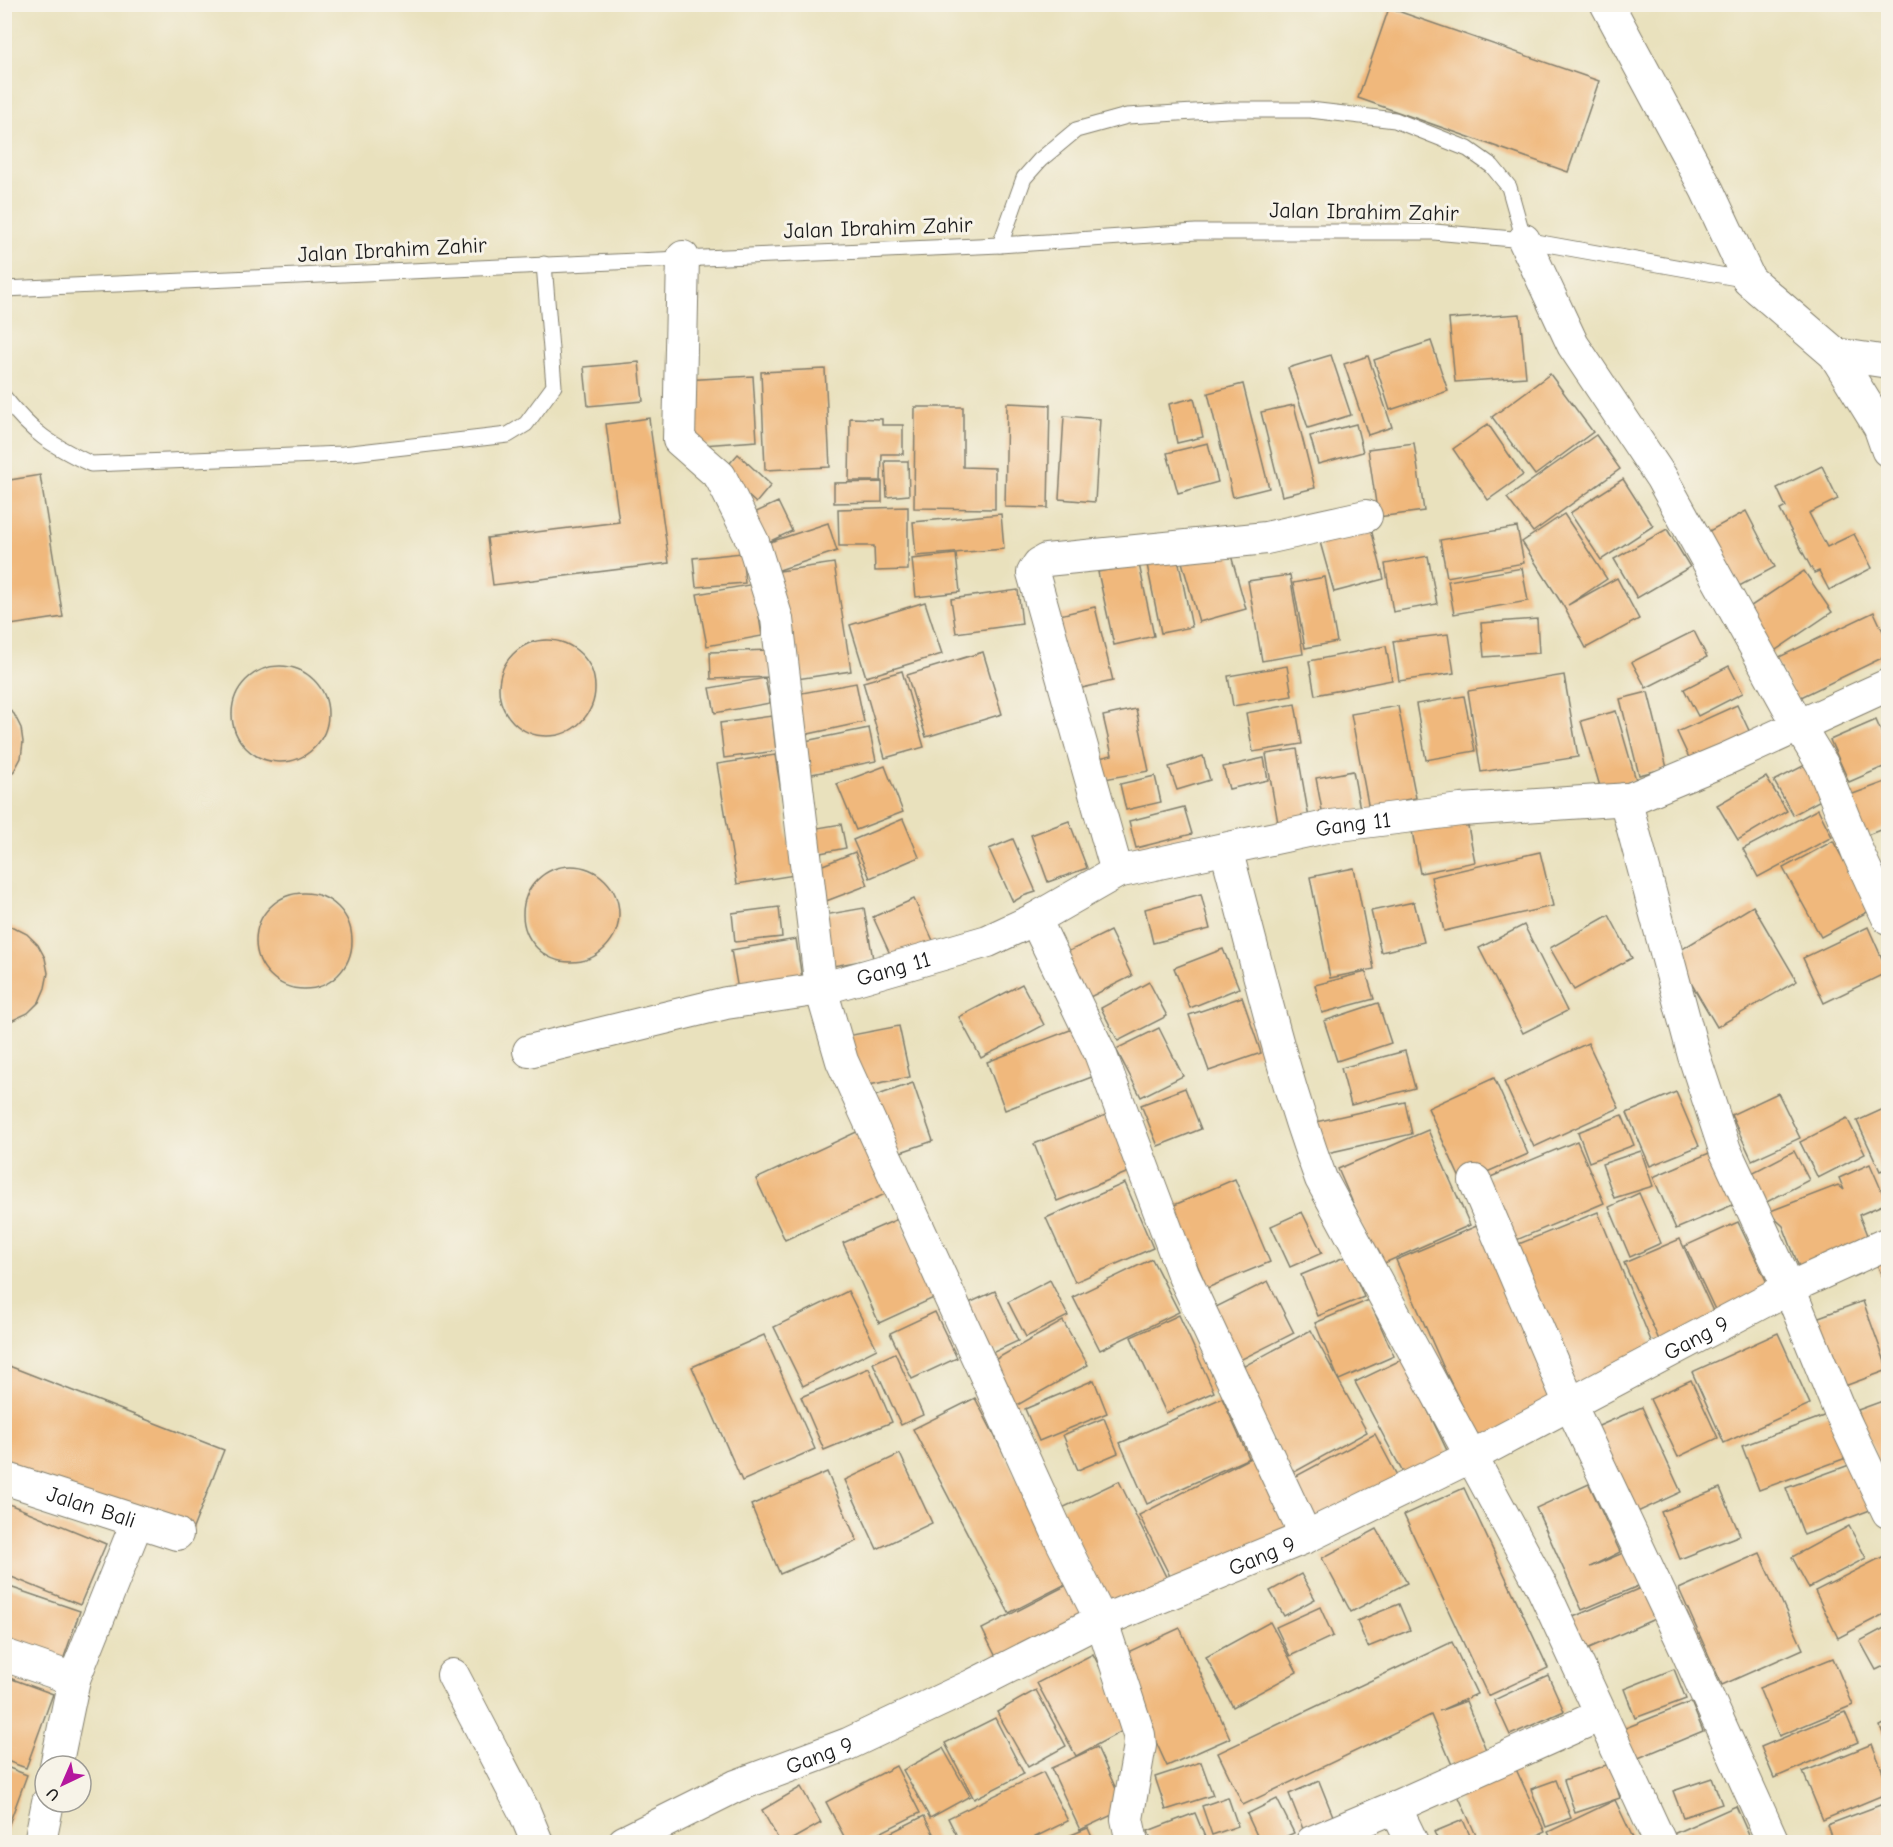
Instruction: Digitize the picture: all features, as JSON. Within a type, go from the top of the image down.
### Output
[{"type":"main road","points":[[1607,4],[1707,190],[1749,280],[1835,354],[1880,427],[1888,450]]},
{"type":"street","points":[[1524,240],[1573,345],[1661,477],[1822,764],[1858,853],[1888,918]]},
{"type":"street","points":[[683,258],[679,440],[720,476],[753,542],[777,619],[821,988],[842,1061],[1060,1538],[1102,1622],[1139,1735],[1140,1745],[1127,1820],[1131,1842]]},
{"type":"street","points":[[1835,354],[1888,362]]},
{"type":"street","points":[[1117,872],[1034,573],[1036,568],[1046,560],[1266,538],[1366,516]]},
{"type":"street","name":"Gang 11","points":[[529,1051],[726,1003],[821,988],[988,941],[1035,919],[1117,872],[1343,824],[1461,810],[1630,799],[1726,759],[1888,685]]},
{"type":"street","points":[[1625,799],[1687,1034],[1725,1150],[1789,1288],[1837,1404],[1888,1512]]},
{"type":"street","points":[[1226,849],[1286,1070],[1305,1136],[1321,1179],[1542,1587],[1660,1842]]},
{"type":"street","points":[[1035,919],[1100,1053],[1183,1274],[1306,1537]]},
{"type":"street","points":[[1476,1181],[1570,1404],[1681,1638],[1773,1842]]},
{"type":"street","name":"Gang 9","points":[[624,1842],[736,1786],[848,1744],[973,1685],[1085,1628],[1306,1537],[1473,1456],[1789,1288],[1888,1243]]},
{"type":"street","name":"Jalan Bali","points":[[4,1478],[177,1534]]},
{"type":"street","points":[[58,1754],[74,1679],[137,1522]]},
{"type":"street","points":[[4,1655],[74,1679]]},
{"type":"street","points":[[453,1675],[525,1813],[537,1842]]},
{"type":"street","points":[[1312,1842],[1601,1715]]},
{"type":"street","points":[[1395,1807],[1412,1842]]},
{"type":"street","points":[[40,1842],[46,1814]]},
{"type":"lane","points":[[1000,244],[1024,178],[1041,159],[1076,130],[1127,116],[1239,110],[1310,110],[1395,120],[1468,149],[1492,166],[1509,187],[1524,240]]},
{"type":"lane","name":"Jalan Ibrahim Zahir","points":[[4,289],[1000,244],[1196,232],[1434,232],[1524,240],[1749,280]]},
{"type":"lane","points":[[4,397],[40,436],[56,448],[91,464],[343,454],[508,435],[526,424],[554,386],[544,264]]},
{"type":"building","points":[[1389,8],[1599,81],[1568,172],[1358,98]]},
{"type":"building","points":[[1520,314],[1526,377],[1455,382],[1449,319]]},
{"type":"building","points":[[1431,341],[1448,391],[1390,410],[1374,360]]},
{"type":"building","points":[[1331,355],[1351,415],[1308,428],[1288,368]]},
{"type":"building","points":[[1368,356],[1392,427],[1368,435],[1344,364]]},
{"type":"building","points":[[639,362],[643,401],[588,406],[584,367]]},
{"type":"building","points":[[825,369],[830,467],[765,470],[761,372]]},
{"type":"building","points":[[1550,374],[1593,432],[1535,475],[1492,417]]},
{"type":"building","points":[[753,376],[757,441],[689,446],[684,380]]},
{"type":"building","points":[[1243,384],[1269,488],[1233,497],[1208,393]]},
{"type":"building","points":[[1194,398],[1203,437],[1177,443],[1169,404]]},
{"type":"building","points":[[1007,403],[1050,405],[1048,508],[1005,507]]},
{"type":"building","points":[[1294,405],[1315,488],[1282,496],[1261,412]]},
{"type":"building","points":[[915,407],[963,407],[963,467],[995,468],[995,509],[914,508]]},
{"type":"building","points":[[1064,416],[1100,419],[1095,502],[1059,499]]},
{"type":"building","points":[[649,418],[669,563],[493,585],[487,538],[619,522],[606,424]]},
{"type":"building","points":[[850,418],[882,419],[882,425],[903,425],[903,454],[882,454],[881,481],[849,481]]},
{"type":"building","points":[[1356,424],[1363,452],[1318,464],[1310,436]]},
{"type":"building","points":[[1488,424],[1523,475],[1488,500],[1453,449]]},
{"type":"building","points":[[1596,435],[1620,469],[1533,532],[1507,498]]},
{"type":"building","points":[[1208,443],[1218,482],[1178,493],[1167,453]]},
{"type":"building","points":[[1414,443],[1424,511],[1378,517],[1368,449]]},
{"type":"building","points":[[738,454],[771,485],[756,503],[722,472]]},
{"type":"building","points":[[885,461],[908,461],[909,495],[887,497]]},
{"type":"building","points":[[1822,466],[1838,499],[1809,513],[1827,547],[1854,534],[1872,568],[1829,590],[1819,571],[1814,573],[1780,510],[1786,507],[1777,488]]},
{"type":"building","points":[[40,475],[63,617],[4,626],[4,481]]},
{"type":"building","points":[[1623,479],[1653,526],[1601,560],[1570,513]]},
{"type":"building","points":[[882,482],[882,502],[834,503],[834,483]]},
{"type":"building","points":[[778,502],[792,531],[764,544],[828,523],[837,551],[773,572],[834,563],[851,671],[790,680],[750,515]]},
{"type":"building","points":[[908,507],[908,570],[875,571],[874,546],[839,546],[838,509]]},
{"type":"building","points":[[1746,511],[1775,567],[1728,592],[1698,537]]},
{"type":"building","points":[[1001,514],[1004,549],[916,556],[913,522]]},
{"type":"building","points":[[1564,514],[1607,579],[1568,605],[1617,578],[1639,619],[1586,648],[1564,607],[1522,542]]},
{"type":"building","points":[[1517,527],[1524,563],[1447,577],[1440,540]]},
{"type":"building","points":[[1371,529],[1384,579],[1334,592],[1320,542]]},
{"type":"building","points":[[1667,529],[1690,567],[1637,598],[1614,559]]},
{"type":"building","points":[[1229,548],[1246,609],[1199,622],[1182,562]]},
{"type":"building","points":[[1176,549],[1192,627],[1161,633],[1145,555]]},
{"type":"building","points":[[742,553],[745,583],[696,587],[693,558]]},
{"type":"building","points":[[956,554],[960,592],[916,597],[912,559]]},
{"type":"building","points":[[1428,556],[1437,604],[1393,612],[1385,564]]},
{"type":"building","points":[[1139,564],[1154,636],[1114,645],[1098,572]]},
{"type":"building","points":[[1522,568],[1528,601],[1454,614],[1448,581]]},
{"type":"building","points":[[1804,571],[1832,612],[1770,654],[1742,612]]},
{"type":"building","points":[[1290,575],[1303,654],[1262,661],[1248,581]]},
{"type":"building","points":[[1325,577],[1337,642],[1305,648],[1293,583]]},
{"type":"building","points":[[754,584],[762,636],[707,646],[697,594]]},
{"type":"building","points":[[1018,590],[1022,624],[956,633],[951,599]]},
{"type":"building","points":[[925,602],[942,654],[866,677],[850,625]]},
{"type":"building","points":[[1095,607],[1113,681],[1073,690],[1055,616]]},
{"type":"building","points":[[1874,612],[1888,642],[1888,655],[1795,700],[1775,659]]},
{"type":"building","points":[[1537,619],[1539,653],[1484,657],[1481,623]]},
{"type":"building","points":[[1694,631],[1707,657],[1646,688],[1632,662]]},
{"type":"building","points":[[1448,634],[1454,673],[1399,681],[1393,641]]},
{"type":"building","points":[[547,640],[565,644],[581,654],[591,670],[595,688],[591,706],[581,722],[565,732],[547,736],[529,732],[513,722],[503,706],[499,688],[503,670],[513,654],[529,644]]},
{"type":"building","points":[[1386,646],[1392,680],[1315,695],[1309,661]]},
{"type":"building","points":[[770,650],[771,677],[711,679],[710,652]]},
{"type":"building","points":[[983,652],[1002,714],[926,737],[907,675]]},
{"type":"building","points":[[280,666],[298,670],[314,680],[324,696],[328,714],[324,732],[314,748],[298,758],[280,762],[262,758],[246,748],[236,732],[232,714],[236,696],[246,680],[262,670]]},
{"type":"building","points":[[1287,666],[1292,696],[1233,706],[1228,676]]},
{"type":"building","points":[[1729,666],[1743,693],[1698,716],[1684,689]]},
{"type":"building","points":[[902,671],[924,747],[885,758],[863,682]]},
{"type":"building","points":[[1564,675],[1578,757],[1481,772],[1468,691]]},
{"type":"building","points":[[765,678],[770,703],[715,713],[710,688]]},
{"type":"building","points":[[856,683],[864,722],[799,736],[791,695]]},
{"type":"building","points":[[1648,692],[1667,768],[1639,775],[1620,699]]},
{"type":"building","points":[[1464,696],[1475,751],[1426,760],[1416,704]]},
{"type":"building","points":[[1295,704],[1302,744],[1253,752],[1246,713]]},
{"type":"building","points":[[4,705],[14,714],[21,728],[23,742],[21,758],[14,771],[4,781]]},
{"type":"building","points":[[1737,705],[1752,737],[1692,764],[1677,732]]},
{"type":"building","points":[[1398,706],[1416,798],[1404,800],[1407,814],[1371,820],[1351,714]]},
{"type":"building","points":[[1136,709],[1149,771],[1105,779],[1099,758],[1112,755],[1103,716]]},
{"type":"building","points":[[1616,711],[1636,780],[1601,790],[1581,721]]},
{"type":"building","points":[[772,716],[776,751],[724,758],[720,723]]},
{"type":"building","points":[[1876,720],[1888,748],[1888,765],[1849,782],[1830,740]]},
{"type":"building","points":[[869,728],[876,761],[807,775],[800,742]]},
{"type":"building","points":[[1297,749],[1310,824],[1279,829],[1266,754]]},
{"type":"building","points":[[775,755],[795,875],[737,884],[717,764]]},
{"type":"building","points":[[1203,756],[1210,780],[1177,790],[1169,767]]},
{"type":"building","points":[[1264,758],[1268,780],[1229,789],[1223,767]]},
{"type":"building","points":[[1809,763],[1828,796],[1793,815],[1774,781]]},
{"type":"building","points":[[885,766],[903,812],[856,830],[837,784]]},
{"type":"building","points":[[1353,771],[1360,809],[1323,816],[1316,778]]},
{"type":"building","points":[[1155,776],[1161,802],[1126,810],[1120,784]]},
{"type":"building","points":[[1766,777],[1787,811],[1738,840],[1717,805]]},
{"type":"building","points":[[1888,781],[1888,827],[1857,839],[1842,798]]},
{"type":"building","points":[[1184,807],[1192,834],[1136,848],[1129,821]]},
{"type":"building","points":[[1818,809],[1832,837],[1758,877],[1743,849]]},
{"type":"building","points":[[1466,816],[1475,862],[1420,873],[1411,826]]},
{"type":"building","points":[[903,819],[919,857],[870,878],[853,840]]},
{"type":"building","points":[[1069,821],[1087,868],[1048,882],[1031,835]]},
{"type":"building","points":[[841,824],[846,848],[810,855],[806,830]]},
{"type":"building","points":[[1013,839],[1036,892],[1013,902],[989,849]]},
{"type":"building","points":[[1833,841],[1871,910],[1821,937],[1783,868]]},
{"type":"building","points":[[855,852],[868,885],[821,903],[808,871]]},
{"type":"building","points":[[1540,852],[1553,906],[1444,931],[1431,877]]},
{"type":"building","points":[[571,866],[589,870],[605,880],[615,896],[619,914],[615,932],[605,948],[589,958],[571,962],[553,958],[537,948],[527,932],[523,914],[527,896],[537,880],[553,870]]},
{"type":"building","points":[[1354,868],[1374,969],[1330,978],[1310,877]]},
{"type":"building","points":[[304,893],[322,897],[338,907],[348,923],[352,941],[348,959],[338,975],[322,985],[304,989],[286,985],[270,975],[260,959],[256,941],[260,923],[270,907],[286,897]]},
{"type":"building","points":[[1201,894],[1210,929],[1153,943],[1145,909]]},
{"type":"building","points":[[914,899],[936,947],[895,965],[873,917]]},
{"type":"building","points":[[1414,902],[1424,942],[1381,952],[1371,911]]},
{"type":"building","points":[[1753,906],[1797,981],[1717,1027],[1674,954]]},
{"type":"building","points":[[779,907],[782,937],[735,942],[732,913]]},
{"type":"building","points":[[864,908],[873,959],[833,966],[824,915]]},
{"type":"building","points":[[1609,915],[1632,958],[1574,990],[1550,948]]},
{"type":"building","points":[[1524,925],[1567,1011],[1523,1033],[1479,948]]},
{"type":"building","points":[[4,926],[13,927],[27,934],[38,945],[45,958],[48,973],[39,1002],[28,1013],[13,1020],[4,1021]]},
{"type":"building","points":[[1868,927],[1888,972],[1824,1003],[1803,958]]},
{"type":"building","points":[[1110,931],[1132,976],[1080,1002],[1057,957]]},
{"type":"building","points":[[796,939],[802,979],[738,990],[731,950]]},
{"type":"building","points":[[1223,949],[1239,988],[1190,1008],[1174,968]]},
{"type":"building","points":[[1366,972],[1374,999],[1322,1013],[1315,985]]},
{"type":"building","points":[[1149,982],[1167,1016],[1118,1041],[1101,1008]]},
{"type":"building","points":[[1022,984],[1044,1025],[981,1058],[959,1017]]},
{"type":"building","points":[[1242,997],[1261,1053],[1209,1071],[1189,1015]]},
{"type":"building","points":[[1378,1003],[1391,1043],[1337,1061],[1324,1021]]},
{"type":"building","points":[[899,1026],[910,1077],[858,1087],[847,1036]]},
{"type":"building","points":[[1078,1027],[1097,1075],[1005,1110],[987,1062]]},
{"type":"building","points":[[1159,1028],[1183,1076],[1141,1097],[1116,1049]]},
{"type":"building","points":[[1588,1043],[1619,1108],[1534,1147],[1504,1082]]},
{"type":"building","points":[[1405,1051],[1415,1088],[1351,1105],[1341,1068]]},
{"type":"building","points":[[1494,1078],[1528,1154],[1462,1183],[1428,1108]]},
{"type":"building","points":[[913,1083],[933,1141],[892,1155],[872,1097]]},
{"type":"building","points":[[1185,1088],[1201,1129],[1158,1146],[1141,1105]]},
{"type":"building","points":[[1676,1092],[1699,1146],[1650,1166],[1627,1113]]},
{"type":"building","points":[[1778,1093],[1800,1138],[1752,1160],[1731,1115]]},
{"type":"building","points":[[1405,1102],[1412,1134],[1318,1155],[1311,1123]]},
{"type":"building","points":[[1888,1107],[1888,1168],[1880,1171],[1857,1121]]},
{"type":"building","points":[[1108,1114],[1131,1171],[1057,1201],[1034,1144]]},
{"type":"building","points":[[1622,1115],[1634,1145],[1589,1162],[1578,1132]]},
{"type":"building","points":[[1847,1118],[1865,1154],[1818,1178],[1800,1142]]},
{"type":"building","points":[[865,1128],[894,1190],[785,1240],[756,1179]]},
{"type":"building","points":[[1428,1130],[1470,1225],[1380,1265],[1338,1169]]},
{"type":"building","points":[[1577,1141],[1604,1203],[1507,1244],[1481,1181]]},
{"type":"building","points":[[1641,1151],[1653,1186],[1614,1198],[1602,1164]]},
{"type":"building","points":[[1714,1151],[1737,1203],[1676,1229],[1653,1177]]},
{"type":"building","points":[[1794,1151],[1809,1180],[1761,1205],[1746,1176]]},
{"type":"building","points":[[1870,1164],[1887,1203],[1859,1215],[1869,1240],[1799,1267],[1783,1226],[1768,1212],[1838,1185],[1844,1190],[1839,1178]]},
{"type":"building","points":[[1235,1179],[1270,1262],[1207,1288],[1172,1206]]},
{"type":"building","points":[[1125,1183],[1153,1248],[1075,1282],[1046,1218]]},
{"type":"building","points":[[1639,1193],[1661,1243],[1630,1257],[1609,1207]]},
{"type":"building","points":[[1302,1212],[1322,1253],[1290,1267],[1271,1226]]},
{"type":"building","points":[[1598,1212],[1656,1353],[1568,1389],[1509,1248]]},
{"type":"building","points":[[900,1218],[936,1297],[879,1323],[843,1243]]},
{"type":"building","points":[[1738,1222],[1771,1291],[1718,1316],[1685,1246]]},
{"type":"building","points":[[1479,1225],[1558,1404],[1479,1440],[1446,1373],[1396,1260]]},
{"type":"building","points":[[1680,1239],[1716,1318],[1660,1342],[1624,1263]]},
{"type":"building","points":[[1888,1250],[1888,1293],[1874,1256]]},
{"type":"building","points":[[1347,1256],[1364,1297],[1318,1316],[1301,1275]]},
{"type":"building","points":[[1152,1259],[1179,1312],[1100,1350],[1073,1297]]},
{"type":"building","points":[[1050,1280],[1068,1316],[1026,1337],[1008,1302]]},
{"type":"building","points":[[1268,1281],[1294,1333],[1236,1362],[1210,1310]]},
{"type":"building","points":[[848,1291],[877,1349],[803,1386],[774,1327]]},
{"type":"building","points":[[995,1291],[1018,1341],[981,1358],[958,1308]]},
{"type":"building","points":[[1369,1300],[1394,1356],[1339,1380],[1315,1323]]},
{"type":"building","points":[[1863,1301],[1888,1370],[1834,1390],[1808,1321]]},
{"type":"building","points":[[935,1312],[957,1358],[912,1379],[890,1333]]},
{"type":"building","points":[[1179,1315],[1214,1392],[1166,1413],[1131,1337]]},
{"type":"building","points":[[1063,1321],[1088,1365],[1014,1407],[989,1363]]},
{"type":"building","points":[[1311,1330],[1367,1432],[1291,1474],[1235,1371]]},
{"type":"building","points":[[1778,1333],[1810,1404],[1724,1443],[1692,1372]]},
{"type":"building","points":[[764,1335],[815,1449],[742,1481],[692,1367]]},
{"type":"building","points":[[895,1353],[923,1415],[901,1425],[873,1363]]},
{"type":"building","points":[[1403,1359],[1452,1461],[1408,1482],[1355,1382]]},
{"type":"building","points":[[4,1364],[224,1450],[190,1536],[4,1463]]},
{"type":"building","points":[[869,1368],[892,1422],[824,1450],[801,1397]]},
{"type":"building","points":[[1094,1380],[1107,1413],[1039,1441],[1025,1409]]},
{"type":"building","points":[[1691,1380],[1718,1438],[1678,1457],[1650,1399]]},
{"type":"building","points":[[975,1398],[1070,1582],[1009,1613],[913,1429]]},
{"type":"building","points":[[1222,1398],[1249,1458],[1147,1504],[1120,1443]]},
{"type":"building","points":[[1888,1399],[1888,1465],[1880,1468],[1858,1410]]},
{"type":"building","points":[[1642,1407],[1681,1492],[1631,1515],[1592,1429]]},
{"type":"building","points":[[1829,1414],[1846,1458],[1759,1490],[1742,1446]]},
{"type":"building","points":[[1104,1418],[1118,1453],[1078,1470],[1063,1435]]},
{"type":"building","points":[[1375,1434],[1401,1483],[1314,1530],[1287,1481]]},
{"type":"building","points":[[900,1454],[932,1523],[877,1549],[845,1480]]},
{"type":"building","points":[[1256,1455],[1294,1527],[1176,1588],[1139,1515]]},
{"type":"building","points":[[1852,1464],[1870,1510],[1804,1535],[1786,1488]]},
{"type":"building","points":[[827,1472],[857,1541],[780,1574],[751,1505]]},
{"type":"building","points":[[1119,1481],[1170,1585],[1112,1613],[1062,1508]]},
{"type":"building","points":[[1589,1484],[1620,1552],[1590,1567],[1630,1550],[1645,1583],[1582,1610],[1536,1508]]},
{"type":"building","points":[[1464,1488],[1548,1668],[1488,1696],[1404,1515]]},
{"type":"building","points":[[1720,1488],[1740,1535],[1680,1559],[1661,1512]]},
{"type":"building","points":[[4,1502],[106,1544],[80,1605],[4,1574]]},
{"type":"building","points":[[1849,1526],[1866,1558],[1809,1588],[1792,1557]]},
{"type":"building","points":[[1377,1529],[1407,1583],[1351,1612],[1322,1558]]},
{"type":"building","points":[[1760,1553],[1803,1649],[1722,1685],[1679,1589]]},
{"type":"building","points":[[1884,1556],[1888,1566],[1888,1612],[1838,1638],[1815,1591]]},
{"type":"building","points":[[1301,1574],[1315,1599],[1284,1616],[1270,1591]]},
{"type":"building","points":[[1071,1583],[1091,1618],[1000,1665],[982,1629]]},
{"type":"building","points":[[4,1585],[80,1611],[62,1663],[4,1643]]},
{"type":"building","points":[[1645,1586],[1659,1617],[1578,1653],[1564,1621]]},
{"type":"building","points":[[1399,1604],[1410,1630],[1368,1647],[1357,1621]]},
{"type":"building","points":[[1320,1607],[1333,1636],[1290,1656],[1276,1627]]},
{"type":"building","points":[[1270,1622],[1297,1672],[1233,1707],[1206,1657]]},
{"type":"building","points":[[1888,1626],[1888,1664],[1876,1670],[1860,1641]]},
{"type":"building","points":[[1180,1628],[1230,1738],[1167,1766],[1117,1657]]},
{"type":"building","points":[[1452,1642],[1477,1694],[1439,1711],[1466,1701],[1489,1757],[1455,1772],[1431,1715],[1243,1805],[1218,1753]]},
{"type":"building","points":[[1093,1654],[1130,1727],[1076,1756],[1037,1683]]},
{"type":"building","points":[[1833,1658],[1853,1705],[1779,1736],[1759,1688]]},
{"type":"building","points":[[1674,1669],[1686,1699],[1635,1718],[1624,1689]]},
{"type":"building","points":[[1548,1675],[1564,1711],[1510,1735],[1494,1700]]},
{"type":"building","points":[[4,1676],[53,1694],[26,1768],[4,1760]]},
{"type":"building","points":[[1036,1690],[1066,1746],[1028,1767],[997,1712]]},
{"type":"building","points":[[1691,1702],[1703,1731],[1636,1759],[1623,1729]]},
{"type":"building","points":[[1845,1712],[1858,1742],[1774,1778],[1761,1747]]},
{"type":"building","points":[[995,1718],[1024,1774],[974,1799],[945,1743]]},
{"type":"building","points":[[1888,1722],[1888,1746],[1880,1726]]},
{"type":"building","points":[[1872,1744],[1888,1785],[1888,1793],[1823,1820],[1803,1772]]},
{"type":"building","points":[[1097,1747],[1125,1809],[1080,1830],[1051,1768]]},
{"type":"building","points":[[943,1748],[970,1796],[930,1818],[903,1770]]},
{"type":"building","points":[[1201,1762],[1213,1795],[1166,1810],[1155,1777]]},
{"type":"building","points":[[1609,1764],[1620,1798],[1575,1813],[1564,1780]]},
{"type":"building","points":[[4,1766],[27,1775],[5,1835],[4,1835]]},
{"type":"building","points":[[896,1766],[920,1813],[862,1842],[847,1842],[826,1802]]},
{"type":"building","points":[[1515,1767],[1545,1832],[1523,1842],[1479,1842],[1457,1793]]},
{"type":"building","points":[[1043,1772],[1068,1821],[1025,1842],[960,1842],[948,1818]]},
{"type":"building","points":[[1712,1778],[1722,1804],[1683,1817],[1673,1791]]},
{"type":"building","points":[[1556,1780],[1571,1818],[1546,1827],[1531,1789]]},
{"type":"building","points":[[1319,1781],[1337,1826],[1307,1839],[1289,1794]]},
{"type":"building","points":[[801,1787],[821,1823],[787,1842],[780,1842],[762,1810]]},
{"type":"building","points":[[1228,1797],[1238,1826],[1212,1835],[1202,1806]]},
{"type":"building","points":[[1277,1799],[1294,1833],[1274,1842],[1260,1842],[1247,1814]]},
{"type":"building","points":[[1615,1800],[1634,1840],[1628,1842],[1553,1842],[1548,1832]]},
{"type":"building","points":[[1883,1804],[1888,1818],[1888,1842],[1833,1842],[1827,1825]]},
{"type":"building","points":[[1736,1806],[1751,1840],[1747,1842],[1663,1842],[1662,1839]]},
{"type":"building","points":[[1195,1813],[1207,1842],[1152,1842],[1148,1831]]},
{"type":"building","points":[[924,1816],[937,1841],[872,1842]]},
{"type":"building","points":[[1463,1820],[1472,1840],[1439,1842],[1434,1832]]},
{"type":"building","points":[[1088,1828],[1094,1842],[1054,1842]]}]
